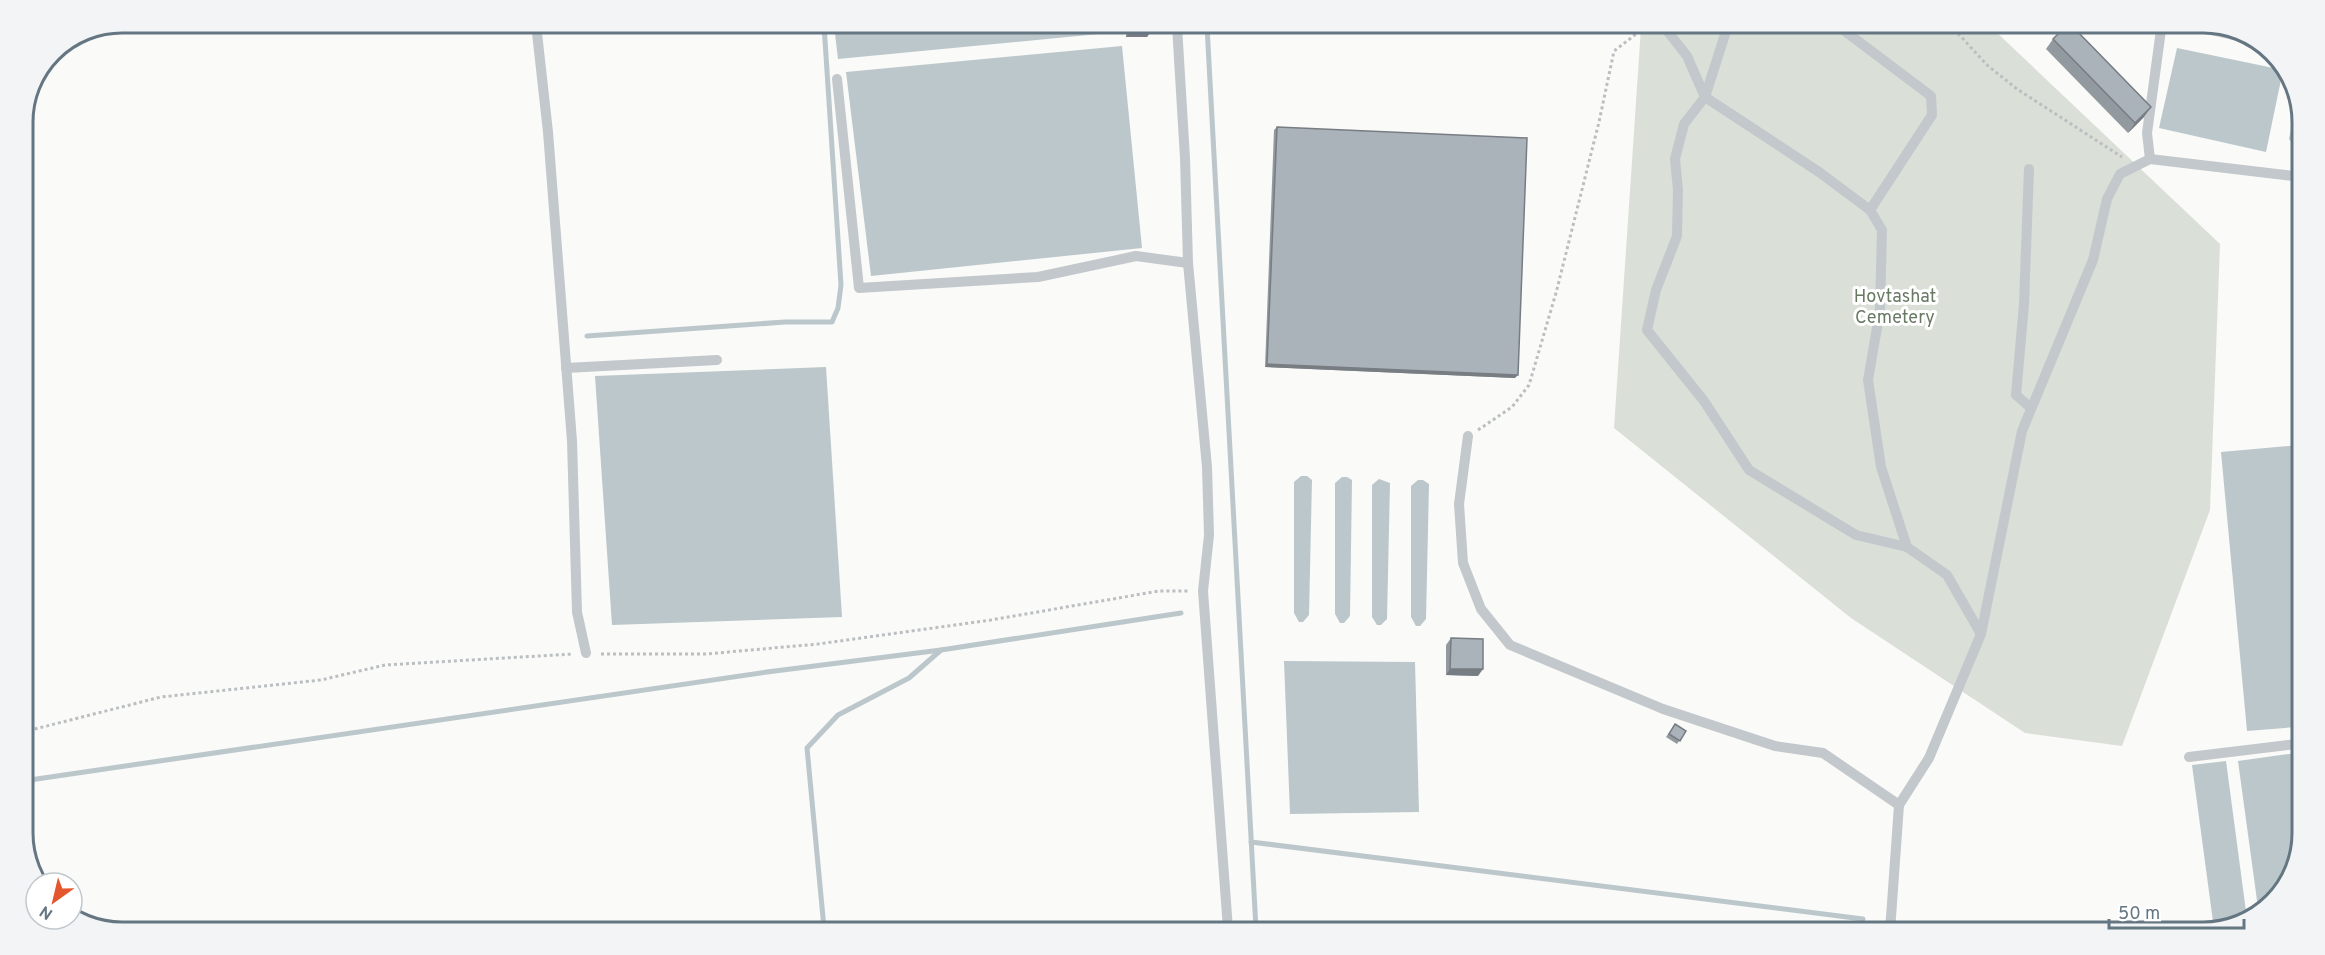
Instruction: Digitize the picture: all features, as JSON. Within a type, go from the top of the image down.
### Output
[{"type":"lane","points":[[537,33],[548,132],[572,441],[577,612],[586,653]]},
{"type":"lane","points":[[1177,33],[1185,158],[1188,263],[1207,467],[1209,535],[1203,591],[1227,922]]},
{"type":"lane","points":[[1669,33],[1687,56],[1705,97],[1819,172],[1870,210],[1882,230],[1880,310],[1868,380],[1881,467],[1906,547]]},
{"type":"lane","points":[[1725,33],[1705,97],[1684,124],[1675,159],[1678,190],[1677,236],[1656,290],[1647,330],[1704,400],[1749,470],[1856,535],[1906,547],[1947,575],[1981,634]]},
{"type":"lane","points":[[1849,33],[1931,96],[1932,115],[1870,210]]},
{"type":"lane","points":[[2151,159],[2147,133],[2161,33]]},
{"type":"lane","points":[[837,78],[859,288],[1038,277],[1136,256],[1188,263]]},
{"type":"lane","points":[[1891,922],[1899,805],[1929,758],[1981,634],[2022,431],[2093,260],[2107,199],[2120,174],[2151,159],[2292,176]]},
{"type":"lane","points":[[2029,169],[2024,304],[2016,395],[2031,408]]},
{"type":"lane","points":[[566,368],[717,360]]},
{"type":"lane","points":[[1468,436],[1459,504],[1463,563],[1481,609],[1510,645],[1662,708],[1775,746],[1823,753],[1899,805]]},
{"type":"lane","points":[[2189,757],[2292,744]]},
{"type":"path","points":[[1468,436],[1512,407],[1528,385],[1570,236],[1599,123],[1614,51],[1637,33]]},
{"type":"path","points":[[1958,33],[1988,66],[2017,89],[2136,166]]},
{"type":"path","points":[[33,729],[161,697],[321,680],[385,665],[586,653],[706,654],[818,644],[991,620],[1159,591],[1203,591]]},
{"type":"green space","name":"Hovtashat Cemetery","points":[[1641,33],[1997,33],[2220,244],[2210,510],[2122,746],[2025,733],[1851,618],[1614,428]]},
{"type":"shaded area","points":[[835,33],[1109,33],[838,59]]},
{"type":"shaded area","points":[[1122,46],[1142,248],[871,276],[846,72]]},
{"type":"shaded area","points":[[2177,48],[2273,68],[2281,80],[2266,152],[2159,128]]},
{"type":"shaded area","points":[[2292,124],[2292,143],[2289,139]]},
{"type":"shaded area","points":[[826,367],[842,617],[612,625],[595,376]]},
{"type":"shaded area","points":[[2292,446],[2292,727],[2247,731],[2221,452]]},
{"type":"shaded area","points":[[1301,476],[1307,476],[1312,480],[1309,615],[1303,622],[1299,622],[1294,613],[1294,482]]},
{"type":"shaded area","points":[[1342,477],[1352,480],[1350,616],[1344,623],[1340,623],[1335,614],[1335,483]]},
{"type":"shaded area","points":[[1379,479],[1390,483],[1387,619],[1381,625],[1377,625],[1372,617],[1372,485]]},
{"type":"shaded area","points":[[1418,480],[1429,484],[1426,619],[1420,626],[1416,626],[1411,617],[1411,486]]},
{"type":"shaded area","points":[[1284,661],[1415,662],[1419,812],[1290,814]]},
{"type":"shaded area","points":[[2292,754],[2290,850],[2280,878],[2266,896],[2257,903],[2238,761]]},
{"type":"shaded area","points":[[2226,761],[2246,911],[2226,919],[2213,921],[2192,765]]},
{"type":"building","points":[[2059,33],[2079,33],[2151,107],[2135,123],[2053,39]]},
{"type":"building","points":[[1277,127],[1527,138],[1518,375],[1267,364]]},
{"type":"building","points":[[1451,638],[1483,639],[1483,669],[1450,669]]},
{"type":"building","points":[[1675,724],[1686,731],[1680,741],[1669,734]]},
{"type":"waterway","points":[[587,336],[785,322],[832,322],[838,308],[841,285],[825,33]]},
{"type":"waterway","points":[[1207,33],[1256,922]]},
{"type":"waterway","points":[[33,780],[767,672],[941,650],[1181,613]]},
{"type":"waterway","points":[[823,922],[807,748],[838,715],[909,678],[941,650]]},
{"type":"waterway","points":[[1251,842],[1863,919]]}]
